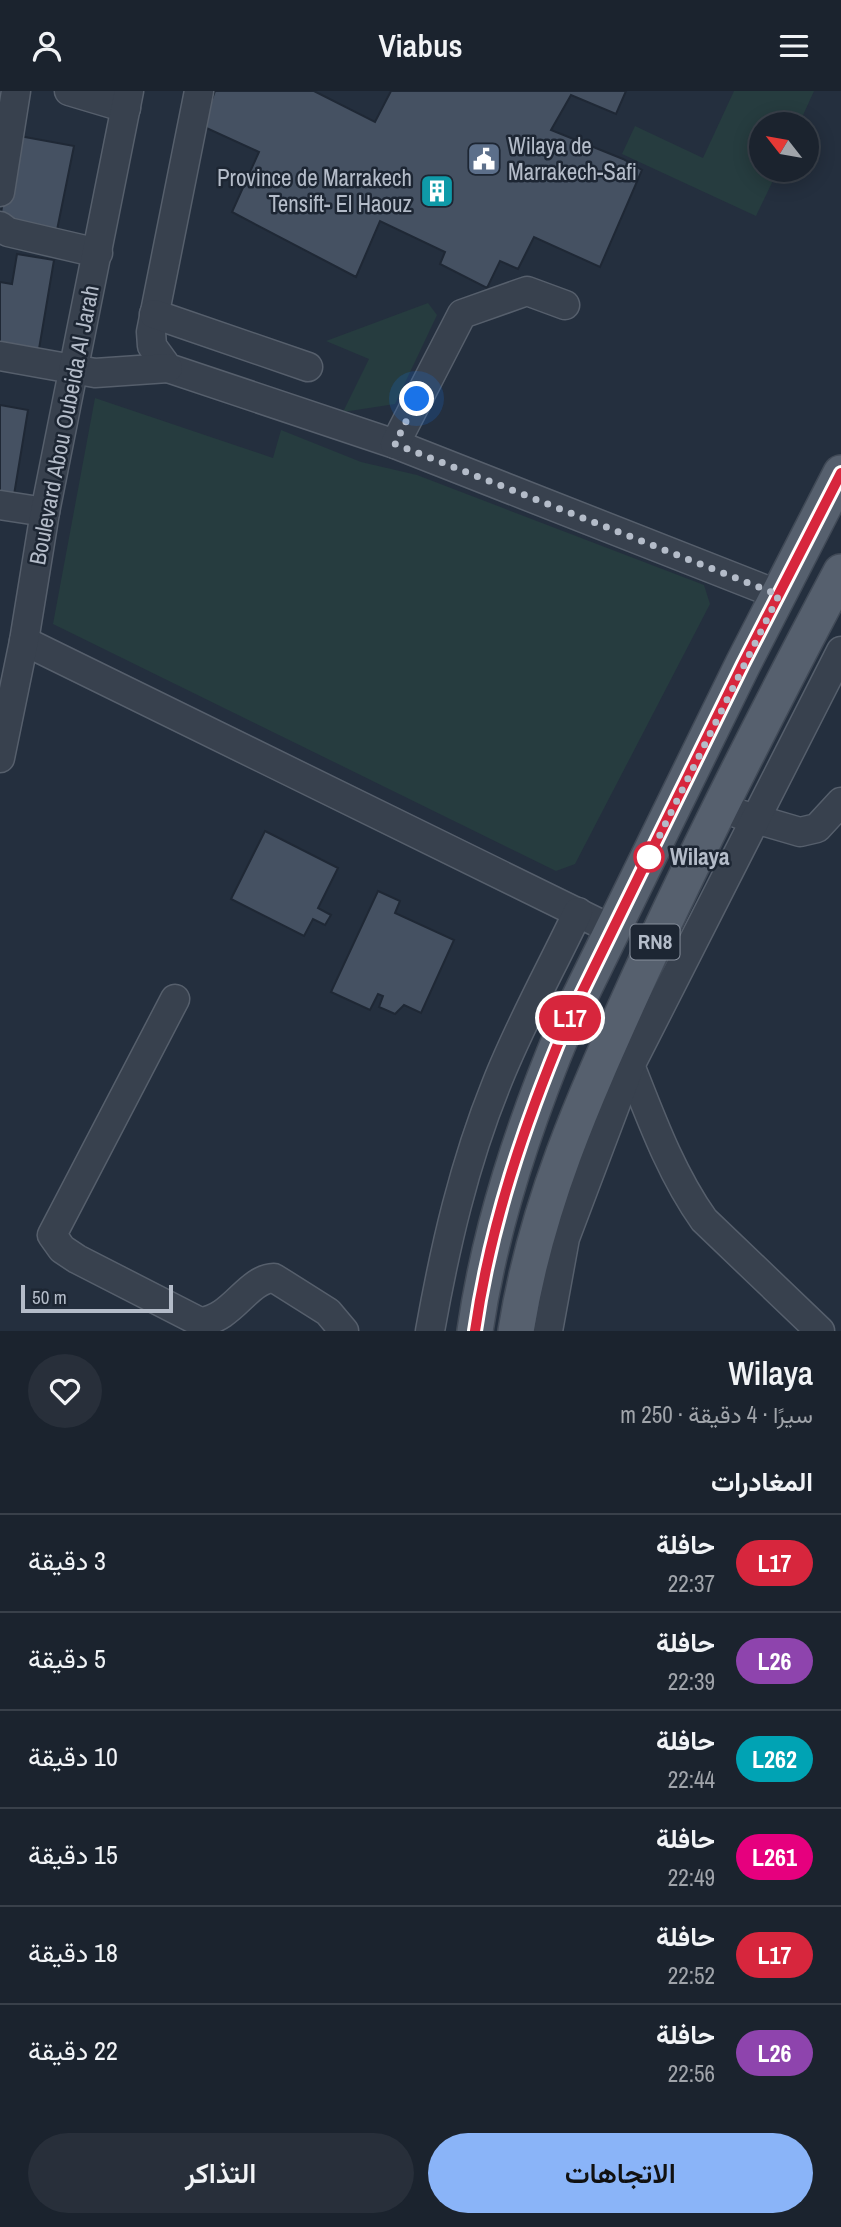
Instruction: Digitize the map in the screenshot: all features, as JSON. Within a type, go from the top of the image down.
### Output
[{"type":"main road","name":"RN8","points":[[475,1331],[494,1234],[524,1132],[565,1027],[841,473]]},
{"type":"main road","name":"RN8","points":[[516,1331],[534,1247],[557,1169],[588,1086],[720,805],[841,572]]},
{"type":"street","points":[[0,192],[16,91]]},
{"type":"street","points":[[69,91],[127,100]]},
{"type":"street","points":[[168,368],[152,346],[154,314],[199,91]]},
{"type":"street","name":"Boulevard Abou Oubeida Al Jarah","points":[[0,758],[5,716],[24,641],[45,512],[127,100]]},
{"type":"street","points":[[0,226],[8,232],[98,253]]},
{"type":"street","points":[[395,444],[450,331],[462,314],[527,291],[565,305]]},
{"type":"street","points":[[154,314],[308,367]]},
{"type":"street","points":[[0,356],[75,371],[168,368],[395,444],[779,595]]},
{"type":"street","points":[[0,505],[45,512]]},
{"type":"street","points":[[24,641],[613,930]]},
{"type":"street","points":[[548,1331],[565,1238],[630,1066],[841,651]]},
{"type":"street","points":[[720,805],[755,821],[800,832],[817,828],[841,802]]},
{"type":"street","points":[[430,1331],[442,1262],[475,1142],[496,1083],[578,912]]},
{"type":"street","points":[[175,999],[52,1235],[62,1249],[77,1259],[200,1322],[213,1321],[225,1314],[261,1281],[274,1278],[328,1312],[344,1331]]},
{"type":"street","points":[[615,1028],[682,1185],[704,1220],[820,1331]]},
{"type":"green space","points":[[734,91],[814,91],[804,112],[749,112],[749,182],[772,182],[756,216],[622,154],[635,126],[703,158]]},
{"type":"green space","points":[[428,303],[437,315],[395,404],[343,412],[369,359],[326,341]]},
{"type":"green space","points":[[95,398],[273,458],[281,430],[361,462],[417,475],[704,585],[710,604],[575,864],[556,871],[53,624]]},
{"type":"building","name":"Province de Marrakech Tensift- El Haouz","points":[[215,91],[314,91],[375,122],[391,91],[626,91],[616,114],[571,95],[551,130],[623,159],[642,170],[600,267],[534,237],[518,269],[500,261],[487,288],[440,264],[445,252],[380,221],[356,277],[232,212],[259,152],[202,126]]},
{"type":"building","points":[[14,135],[74,146],[57,230],[0,219]]},
{"type":"building","points":[[17,254],[54,260],[38,355],[0,348],[0,282],[12,284]]},
{"type":"building","points":[[0,405],[28,410],[13,501],[0,499]]},
{"type":"building","points":[[265,831],[338,868],[318,908],[331,915],[325,925],[313,919],[304,936],[231,899]]},
{"type":"building","points":[[378,891],[400,901],[395,913],[454,940],[421,1013],[404,1005],[395,1014],[379,1007],[383,996],[378,994],[370,1010],[331,992]]},
{"type":"bus line","name":"L17","points":[[475,1331],[483,1283],[506,1189],[543,1079],[565,1027],[743,664],[841,473]]},
{"type":"place","name":"Wilaya de Marrakech-Safi","points":[[484,159]]},
{"type":"place","name":"Province de Marrakech Tensift- El Haouz","points":[[437,191]]},
{"type":"place","name":"Wilaya","points":[[649,857]]},
{"type":"route","points":[[417,399],[395,444],[779,595],[645,865],[649,857]]}]
